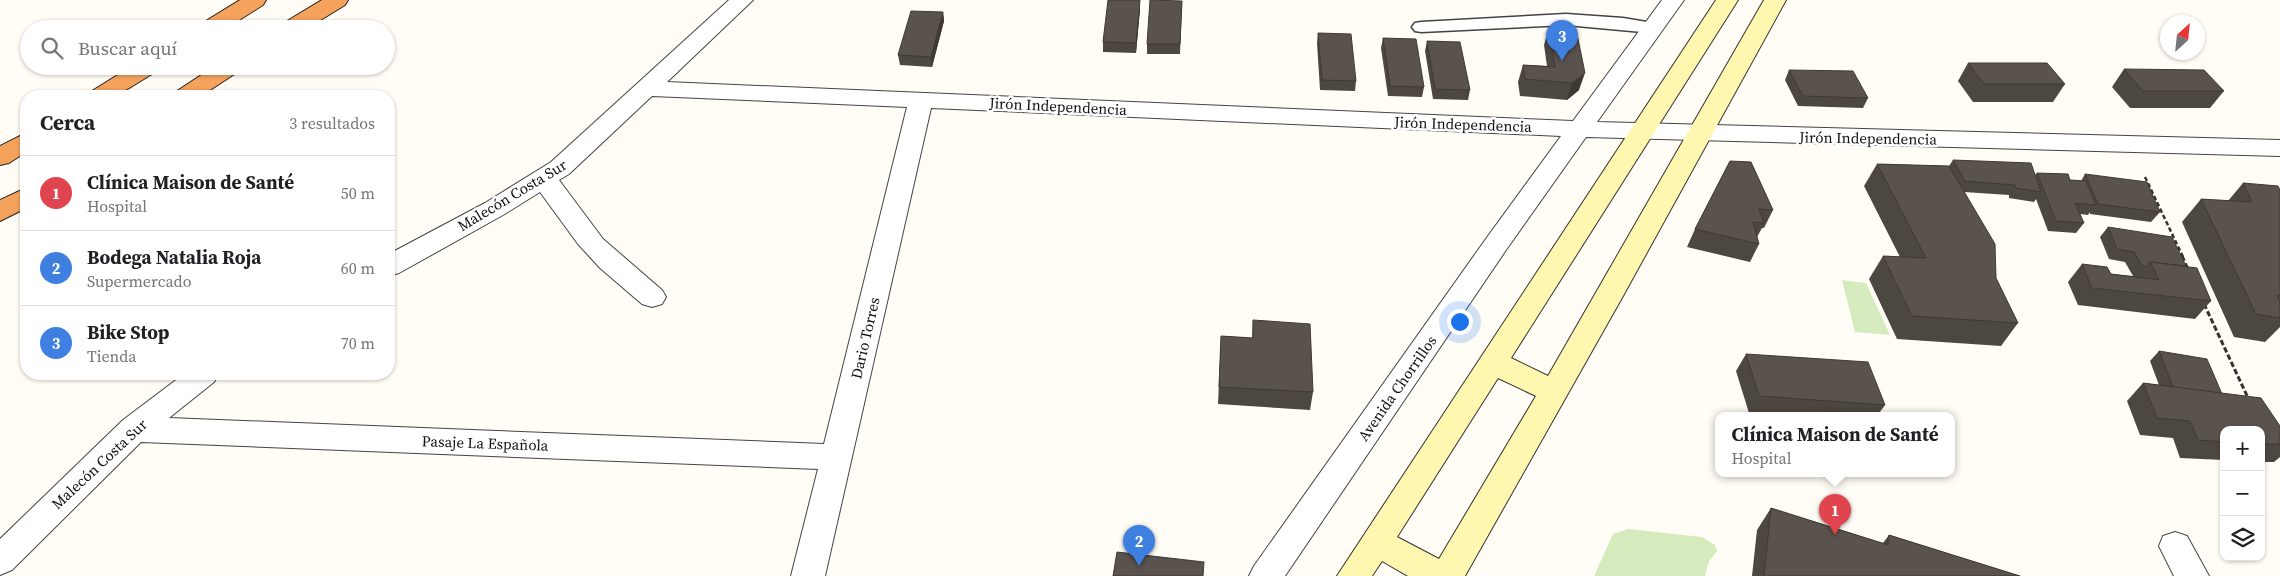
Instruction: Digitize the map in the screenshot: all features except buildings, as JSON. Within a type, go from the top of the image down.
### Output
[{"type":"highway","points":[[223,20],[255,0]]},
{"type":"highway","points":[[305,20],[337,0]]},
{"type":"highway","points":[[110,90],[134,75]]},
{"type":"highway","points":[[194,90],[217,75]]},
{"type":"highway","points":[[0,157],[20,145]]},
{"type":"highway","points":[[0,212],[20,200]]},
{"type":"main road","points":[[1354,576],[1728,0]]},
{"type":"main road","points":[[1447,576],[1701,134],[1775,0]]},
{"type":"main road","points":[[1493,362],[1554,392]]},
{"type":"main road","points":[[1376,542],[1439,576]]},
{"type":"street","name":"Malecón Costa Sur","points":[[395,263],[543,179],[577,154],[742,0]]},
{"type":"street","name":"Avenida Chorrillos","points":[[1266,576],[1497,243],[1673,0]]},
{"type":"street","name":"Jirón Independencia","points":[[646,88],[1642,132],[2280,148]]},
{"type":"street","name":"Dario Torres","points":[[808,576],[921,100]]},
{"type":"street","points":[[543,179],[560,196],[594,244],[652,297]]},
{"type":"street","name":"Malecón Costa Sur","points":[[0,560],[134,429],[196,380]]},
{"type":"street","name":"Pasaje La Española","points":[[134,429],[837,457]]},
{"type":"street","points":[[2176,546],[2192,576]]},
{"type":"lane","points":[[1421,27],[1567,18],[1617,21],[1653,28]]},
{"type":"path","points":[[2151,189],[2192,277]]},
{"type":"path","points":[[2200,295],[2253,409]]},
{"type":"green space","points":[[1842,280],[1866,283],[1890,335],[1855,332]]},
{"type":"green space","points":[[1628,529],[1702,537],[1715,545],[1717,551],[1709,561],[1705,576],[1594,576],[1613,534]]},
{"type":"place","name":"Bike Stop","points":[[1562,61]]},
{"type":"place","name":"Clínica Maison de Santé","points":[[1835,535]]},
{"type":"place","name":"Bodega Natalia Roja","points":[[1139,566]]}]
